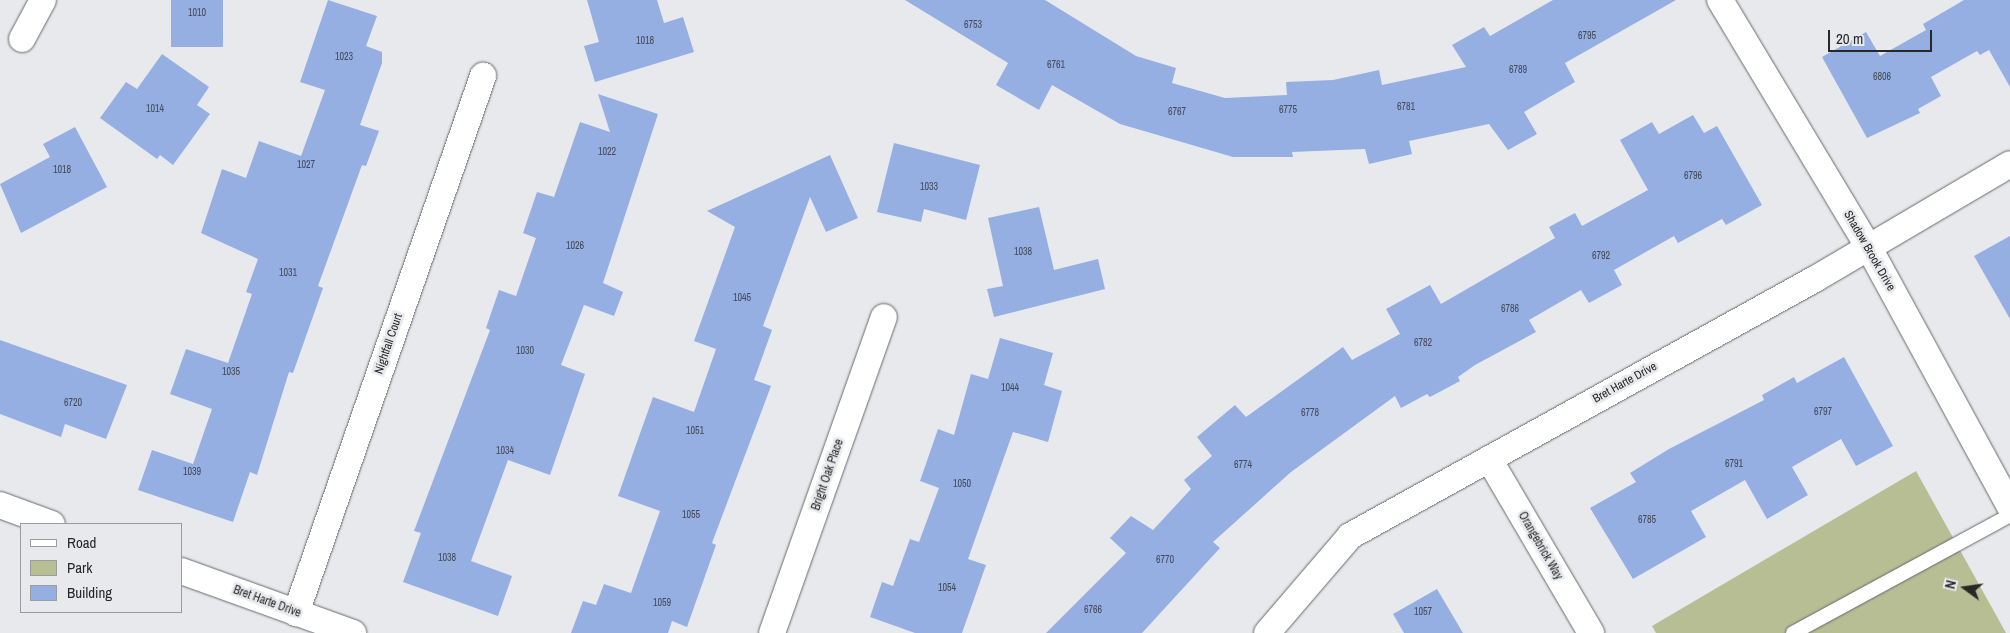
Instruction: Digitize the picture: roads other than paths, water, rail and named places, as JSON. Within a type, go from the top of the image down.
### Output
[{"type":"street","points":[[22,39],[43,0]]},
{"type":"street","name":"Shadow Brook Drive","points":[[1720,0],[1869,248],[2010,507]]},
{"type":"street","name":"Nightfall Court","points":[[296,612],[483,76]]},
{"type":"street","name":"Bret Harte Drive","points":[[1267,633],[1350,536],[1869,248],[2010,164]]},
{"type":"street","name":"Bright Oak Place","points":[[772,633],[884,316]]},
{"type":"street","name":"Orangebrick Way","points":[[1488,459],[1590,633]]},
{"type":"street","points":[[0,505],[49,523]]},
{"type":"street","name":"Bret Harte Drive","points":[[182,571],[354,633]]},
{"type":"lane","points":[[1793,633],[2010,515]]}]
